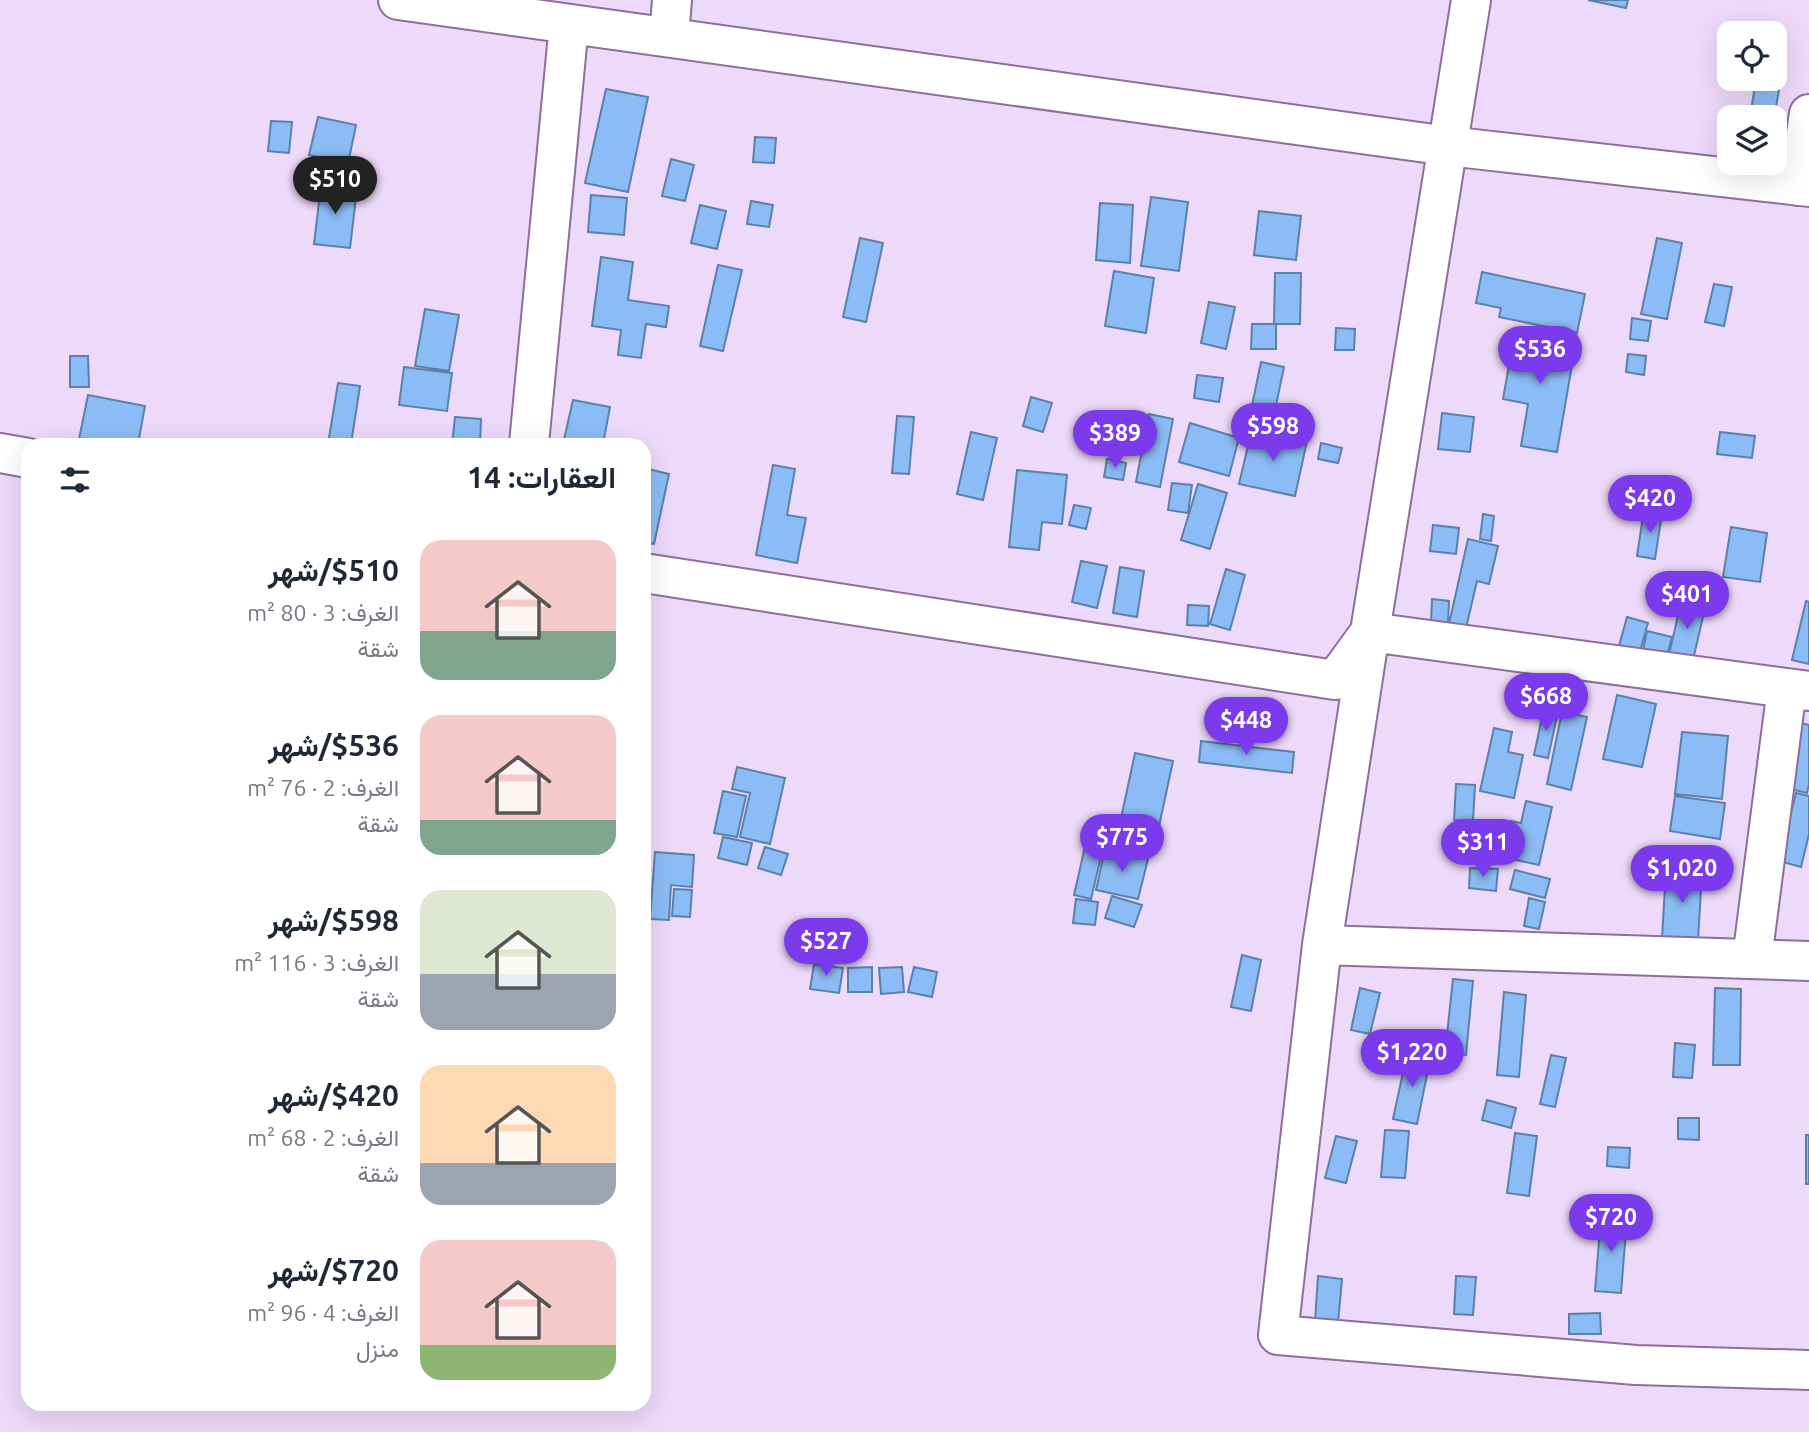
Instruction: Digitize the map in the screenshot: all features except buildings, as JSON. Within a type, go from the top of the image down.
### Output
[{"type":"street","points":[[398,0],[1448,146],[1804,187],[1809,114]]},
{"type":"street","points":[[668,37],[673,0]]},
{"type":"street","points":[[1471,0],[1322,945],[1278,1335],[1636,1365],[1809,1370]]},
{"type":"street","points":[[530,438],[569,24]]},
{"type":"street","points":[[0,453],[21,457]]},
{"type":"street","points":[[651,574],[1335,680],[1370,632]]},
{"type":"street","points":[[1370,632],[1798,690],[1752,959]]},
{"type":"street","points":[[1322,945],[1809,961]]}]
